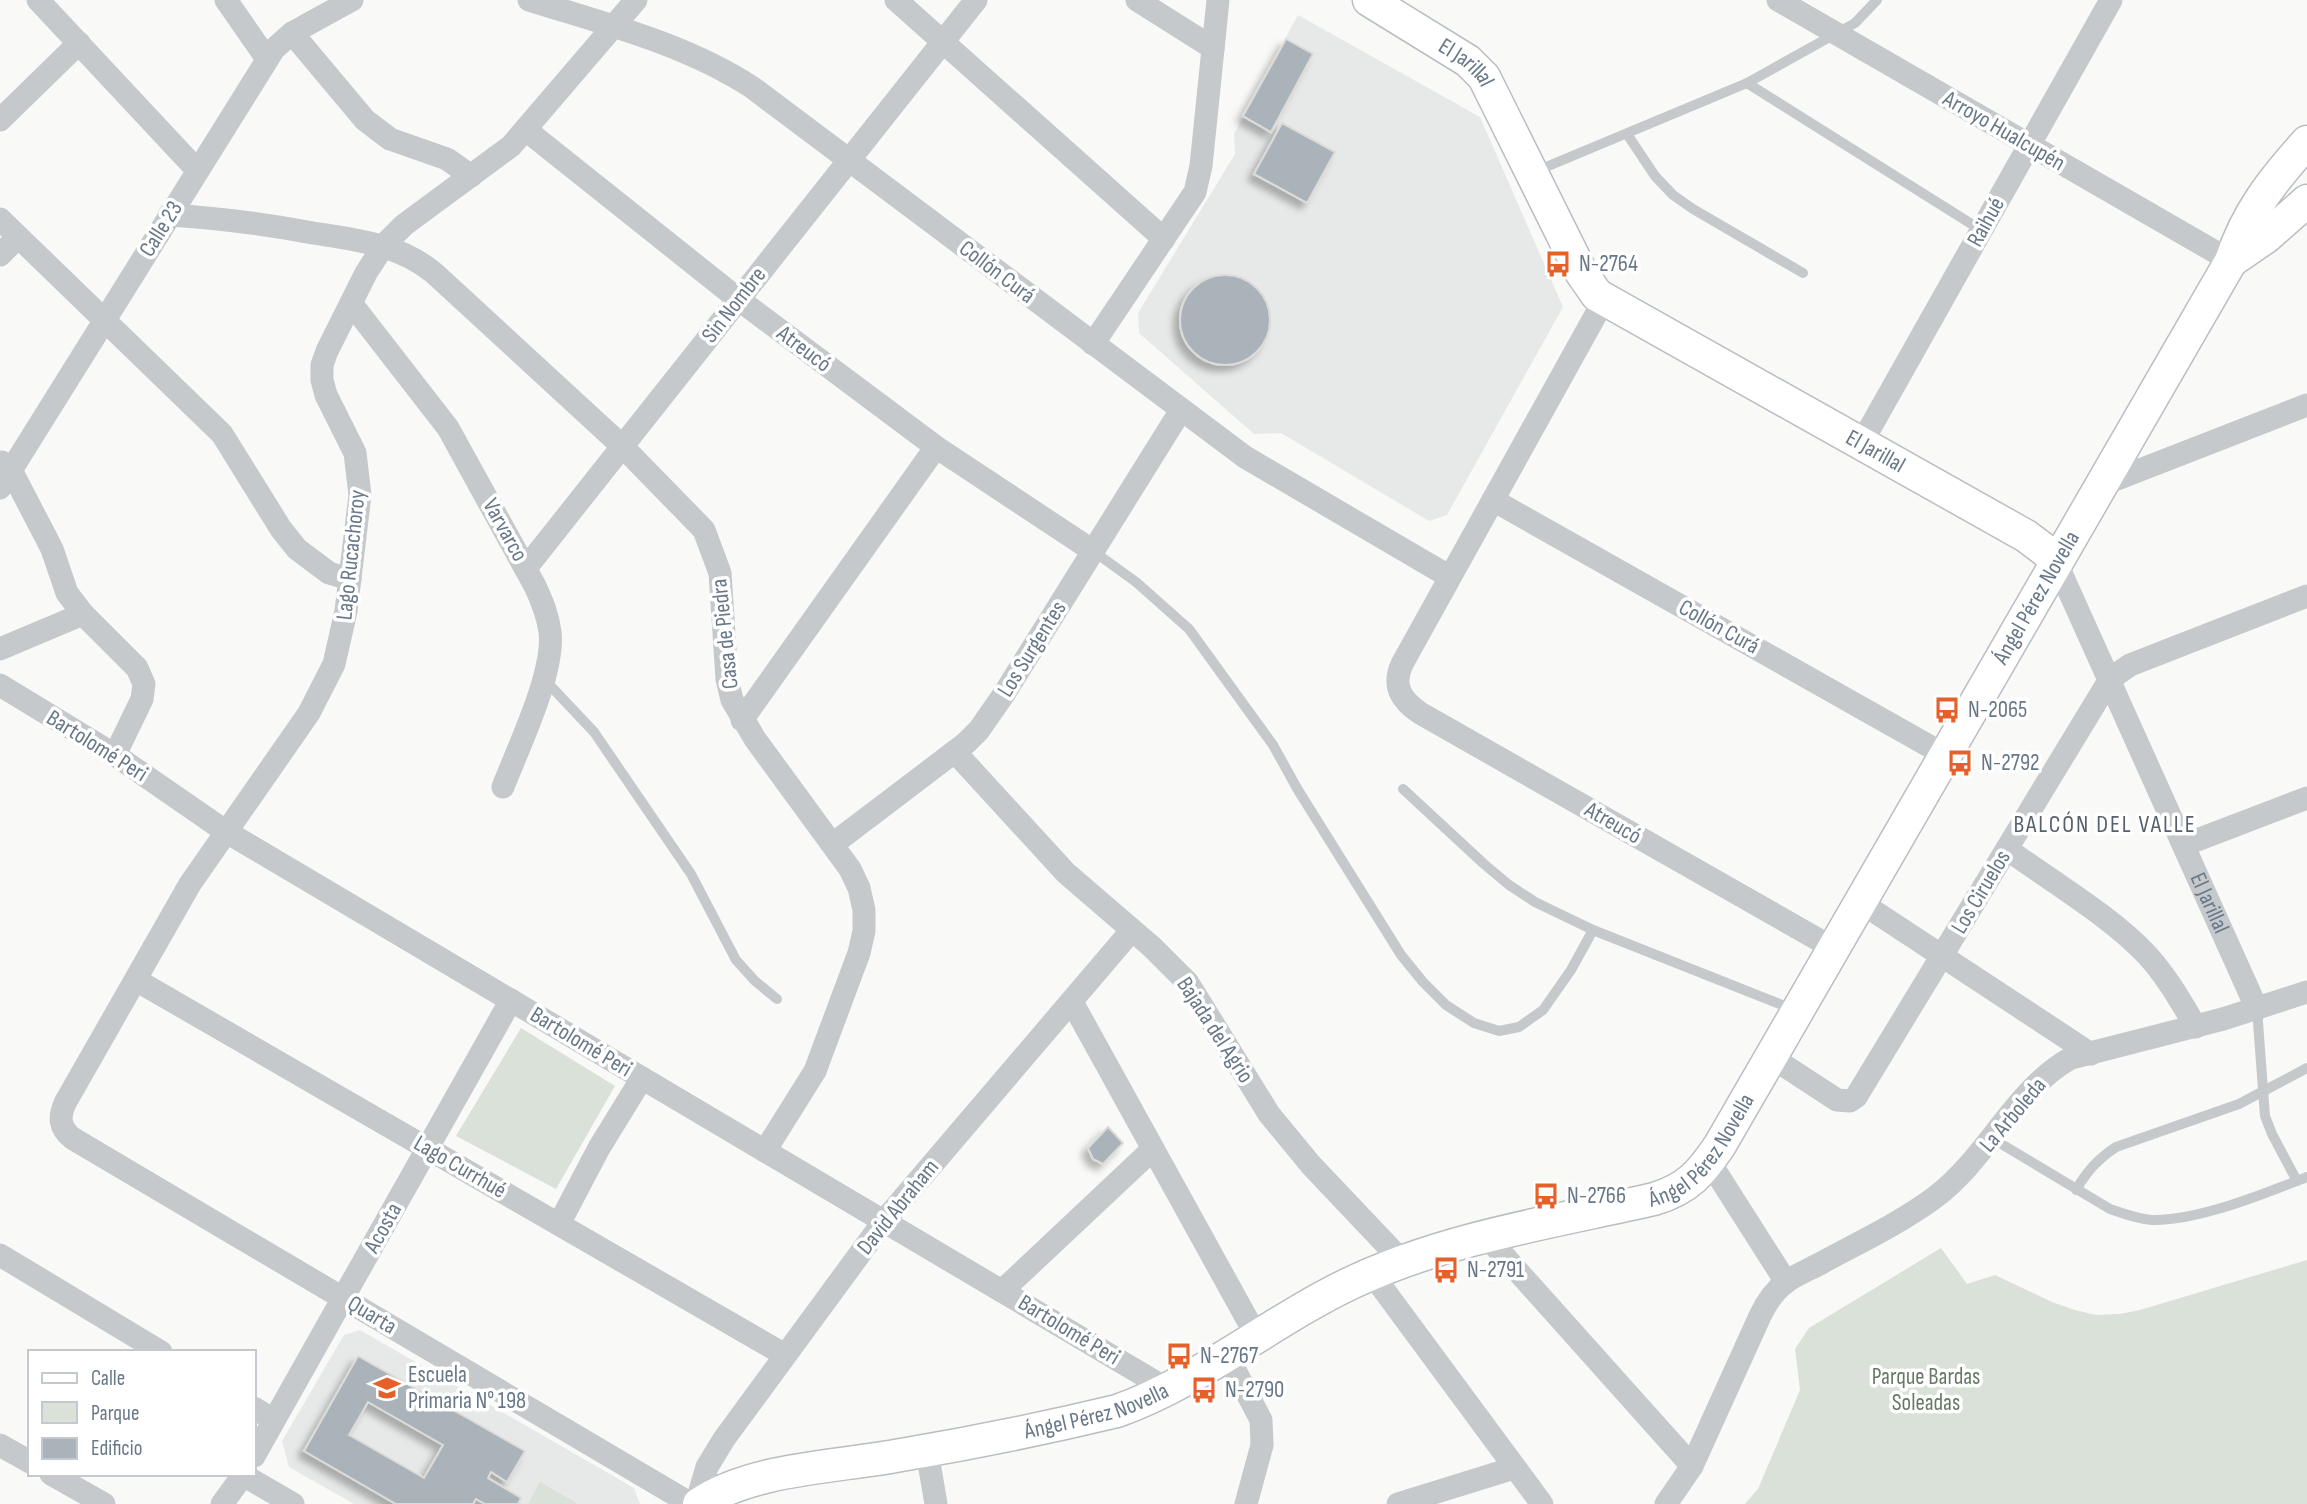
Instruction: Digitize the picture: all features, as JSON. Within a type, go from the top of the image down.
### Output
[{"type":"main road","name":"El Jarillal","points":[[1369,0],[1477,68],[1490,87],[1586,281],[1604,300],[2026,536],[2056,562]]},
{"type":"main road","name":"Ángel Pérez Novella","points":[[695,1504],[723,1489],[763,1477],[927,1451],[1117,1410],[1142,1402],[1329,1295],[1402,1261],[1487,1237],[1671,1194],[1686,1186],[1709,1161],[1770,1057],[2231,261],[2239,236],[2256,205],[2307,142]]},
{"type":"main road","name":"Ángel Pérez Novella","points":[[2231,261],[2266,237],[2307,201]]},
{"type":"street","points":[[38,0],[197,170]]},
{"type":"street","points":[[226,0],[267,58]]},
{"type":"street","name":"Calle 23","points":[[4,473],[104,321],[267,58],[282,40],[292,33],[352,0]]},
{"type":"street","name":"Lago Rucachoroy","points":[[60,1121],[65,1102],[190,884],[304,722],[334,664],[350,579],[360,495],[355,453],[326,395],[322,365],[351,303],[384,245],[424,208],[511,146],[636,0]]},
{"type":"street","points":[[896,0],[1164,239]]},
{"type":"street","name":"Sin Nombre","points":[[526,568],[976,0]]},
{"type":"street","points":[[1137,0],[1213,48]]},
{"type":"street","points":[[1093,344],[1187,205],[1198,179],[1218,0]]},
{"type":"street","name":"Arroyo Hualcupén","points":[[1778,0],[2231,261]]},
{"type":"street","name":"Raihué","points":[[1861,444],[2111,0]]},
{"type":"street","name":"Collón Curá","points":[[541,2],[720,67],[1270,474],[1450,578]]},
{"type":"street","points":[[292,33],[365,120],[390,139],[447,159],[471,176]]},
{"type":"street","points":[[0,120],[79,43]]},
{"type":"street","name":"Atreucó","points":[[526,130],[738,299],[936,447],[1093,551]]},
{"type":"street","name":"Casa de Piedra","points":[[169,215],[236,219],[384,245],[412,256],[622,446],[704,530],[714,550],[720,573],[727,679],[732,700],[742,720],[834,844],[859,888],[864,911],[864,931],[859,953],[815,1072],[765,1151]]},
{"type":"street","points":[[0,219],[222,434],[281,529],[297,549],[329,573],[350,579]]},
{"type":"street","points":[[0,255],[18,237]]},
{"type":"street","points":[[1450,578],[1604,300]]},
{"type":"street","name":"Varvarco","points":[[351,303],[448,428],[526,568],[546,611],[551,634],[550,656],[544,679],[503,787]]},
{"type":"street","points":[[2099,486],[2307,404]]},
{"type":"street","name":"Los Surgentes","points":[[834,844],[955,752],[979,730],[1181,410]]},
{"type":"street","points":[[742,720],[936,447]]},
{"type":"street","points":[[4,473],[52,549],[67,593],[83,614],[138,668],[144,684],[142,699],[115,755]]},
{"type":"street","name":"Collón Curá","points":[[1493,500],[1945,755]]},
{"type":"street","name":"El Jarillal","points":[[2056,562],[2257,1009]]},
{"type":"street","name":"Atreucó","points":[[1450,578],[1398,672],[1399,692],[1404,701],[1420,713],[1833,948]]},
{"type":"street","name":"Los Ciruelos","points":[[1770,1057],[1829,1096],[1844,1102],[1850,1101],[1860,1090],[2110,679],[2130,665],[2307,596]]},
{"type":"street","points":[[0,649],[83,614]]},
{"type":"street","name":"Bartolomé Peri","points":[[0,685],[115,755],[225,831],[1167,1389]]},
{"type":"street","name":"Bajada del Agrio","points":[[955,752],[1066,873],[1172,965],[1188,983],[1269,1114],[1402,1261]]},
{"type":"street","points":[[2184,845],[2307,798]]},
{"type":"street","points":[[2007,849],[2104,919],[2146,954],[2165,977],[2196,1027]]},
{"type":"street","points":[[1860,902],[2091,1054]]},
{"type":"street","name":"David Abraham","points":[[695,1504],[707,1467],[715,1453],[884,1221],[1132,930]]},
{"type":"street","name":"Lago Currhué","points":[[135,980],[785,1355]]},
{"type":"street","name":"La Arboleda","points":[[1786,1282],[1934,1198],[1974,1162],[2026,1097],[2054,1068],[2071,1058],[2196,1027],[2307,992]]},
{"type":"street","name":"Acosta","points":[[256,1453],[510,1000]]},
{"type":"street","points":[[1072,1002],[1257,1337]]},
{"type":"street","points":[[559,1224],[599,1148],[642,1078]]},
{"type":"street","name":"Quarta","points":[[60,1121],[62,1128],[72,1138],[695,1504]]},
{"type":"street","points":[[1002,1291],[1153,1149]]},
{"type":"street","points":[[1666,1504],[1692,1466],[1767,1303],[1786,1282],[1709,1161]]},
{"type":"street","points":[[1487,1237],[1692,1466]]},
{"type":"street","points":[[0,1255],[158,1350]]},
{"type":"street","points":[[1372,1274],[1542,1504]]},
{"type":"street","points":[[1227,1355],[1261,1419],[1262,1445],[1247,1504]]},
{"type":"street","points":[[256,1409],[274,1420]]},
{"type":"street","points":[[0,1445],[28,1461]]},
{"type":"street","points":[[927,1451],[936,1504]]},
{"type":"street","points":[[1398,1504],[1514,1468]]},
{"type":"street","points":[[55,1476],[104,1504]]},
{"type":"street","name":"Acosta","points":[[222,1504],[242,1476]]},
{"type":"street","points":[[256,1476],[293,1504]]},
{"type":"lane","points":[[1533,173],[1747,82],[1855,23],[1877,0]]},
{"type":"lane","points":[[1747,82],[1981,230]]},
{"type":"lane","points":[[1627,134],[1656,176],[1673,195],[1803,273]]},
{"type":"lane","points":[[1093,551],[1145,589],[1189,629],[1273,745],[1401,955],[1446,1004],[1474,1023],[1499,1031],[1519,1027],[1543,1010],[1571,970],[1593,930]]},
{"type":"lane","points":[[544,679],[594,732],[691,874],[737,960],[755,981],[777,999]]},
{"type":"lane","points":[[1402,789],[1508,885],[1560,916],[1797,1010]]},
{"type":"lane","points":[[1993,1139],[2110,1209],[2153,1220],[2215,1209],[2302,1179],[2272,1134],[2265,1116],[2257,1009]]},
{"type":"lane","points":[[2076,1189],[2100,1157],[2116,1147],[2212,1115],[2307,1068]]},
{"type":"shaded area","points":[[1298,15],[1480,117],[1563,307],[1447,515],[1429,521],[1281,433],[1254,434],[1139,333],[1138,313],[1235,154],[1234,134]]},
{"type":"shaded area","name":"Escuela Primaria N° 198","points":[[360,1330],[634,1488],[640,1504],[354,1504],[289,1467],[282,1441],[344,1335]]},
{"type":"green space","points":[[521,1028],[615,1086],[556,1189],[456,1136]]},
{"type":"green space","name":"Parque Bardas Soleadas","points":[[1941,1248],[1967,1284],[1995,1275],[2052,1302],[2096,1315],[2140,1310],[2307,1260],[2307,1504],[1745,1504],[1758,1489],[1800,1390],[1795,1349],[1809,1328]]},
{"type":"green space","points":[[540,1482],[578,1504],[528,1504]]},
{"type":"building","points":[[1286,39],[1313,54],[1271,132],[1243,116]]},
{"type":"building","points":[[1282,123],[1335,152],[1307,203],[1254,174]]},
{"type":"building","points":[[1225,275],[1242,279],[1257,288],[1266,303],[1270,320],[1266,337],[1257,352],[1242,361],[1225,365],[1208,361],[1193,352],[1184,337],[1180,320],[1184,303],[1193,288],[1208,279]]},
{"type":"building","points":[[1108,1127],[1123,1143],[1103,1164],[1093,1159],[1088,1148]]},
{"type":"building","points":[[358,1356],[525,1451],[507,1482],[491,1472],[488,1478],[521,1498],[518,1504],[485,1504],[476,1499],[473,1504],[396,1504],[304,1451]],"holes":[[[368,1402],[443,1445],[424,1478],[349,1435]]]},
{"type":"place","name":"N-2764","points":[[1558,264]]},
{"type":"place","name":"N-2065","points":[[1947,710]]},
{"type":"place","name":"N-2792","points":[[1960,763]]},
{"type":"place","name":"N-2766","points":[[1546,1196]]},
{"type":"place","name":"N-2791","points":[[1446,1270]]},
{"type":"place","name":"N-2767","points":[[1179,1356]]},
{"type":"place","name":"Escuela Primaria N° 198","points":[[387,1388]]},
{"type":"place","name":"N-2790","points":[[1204,1390]]},
{"type":"district","name":"BALCÓN DEL VALLE","points":[[2105,824]]}]
